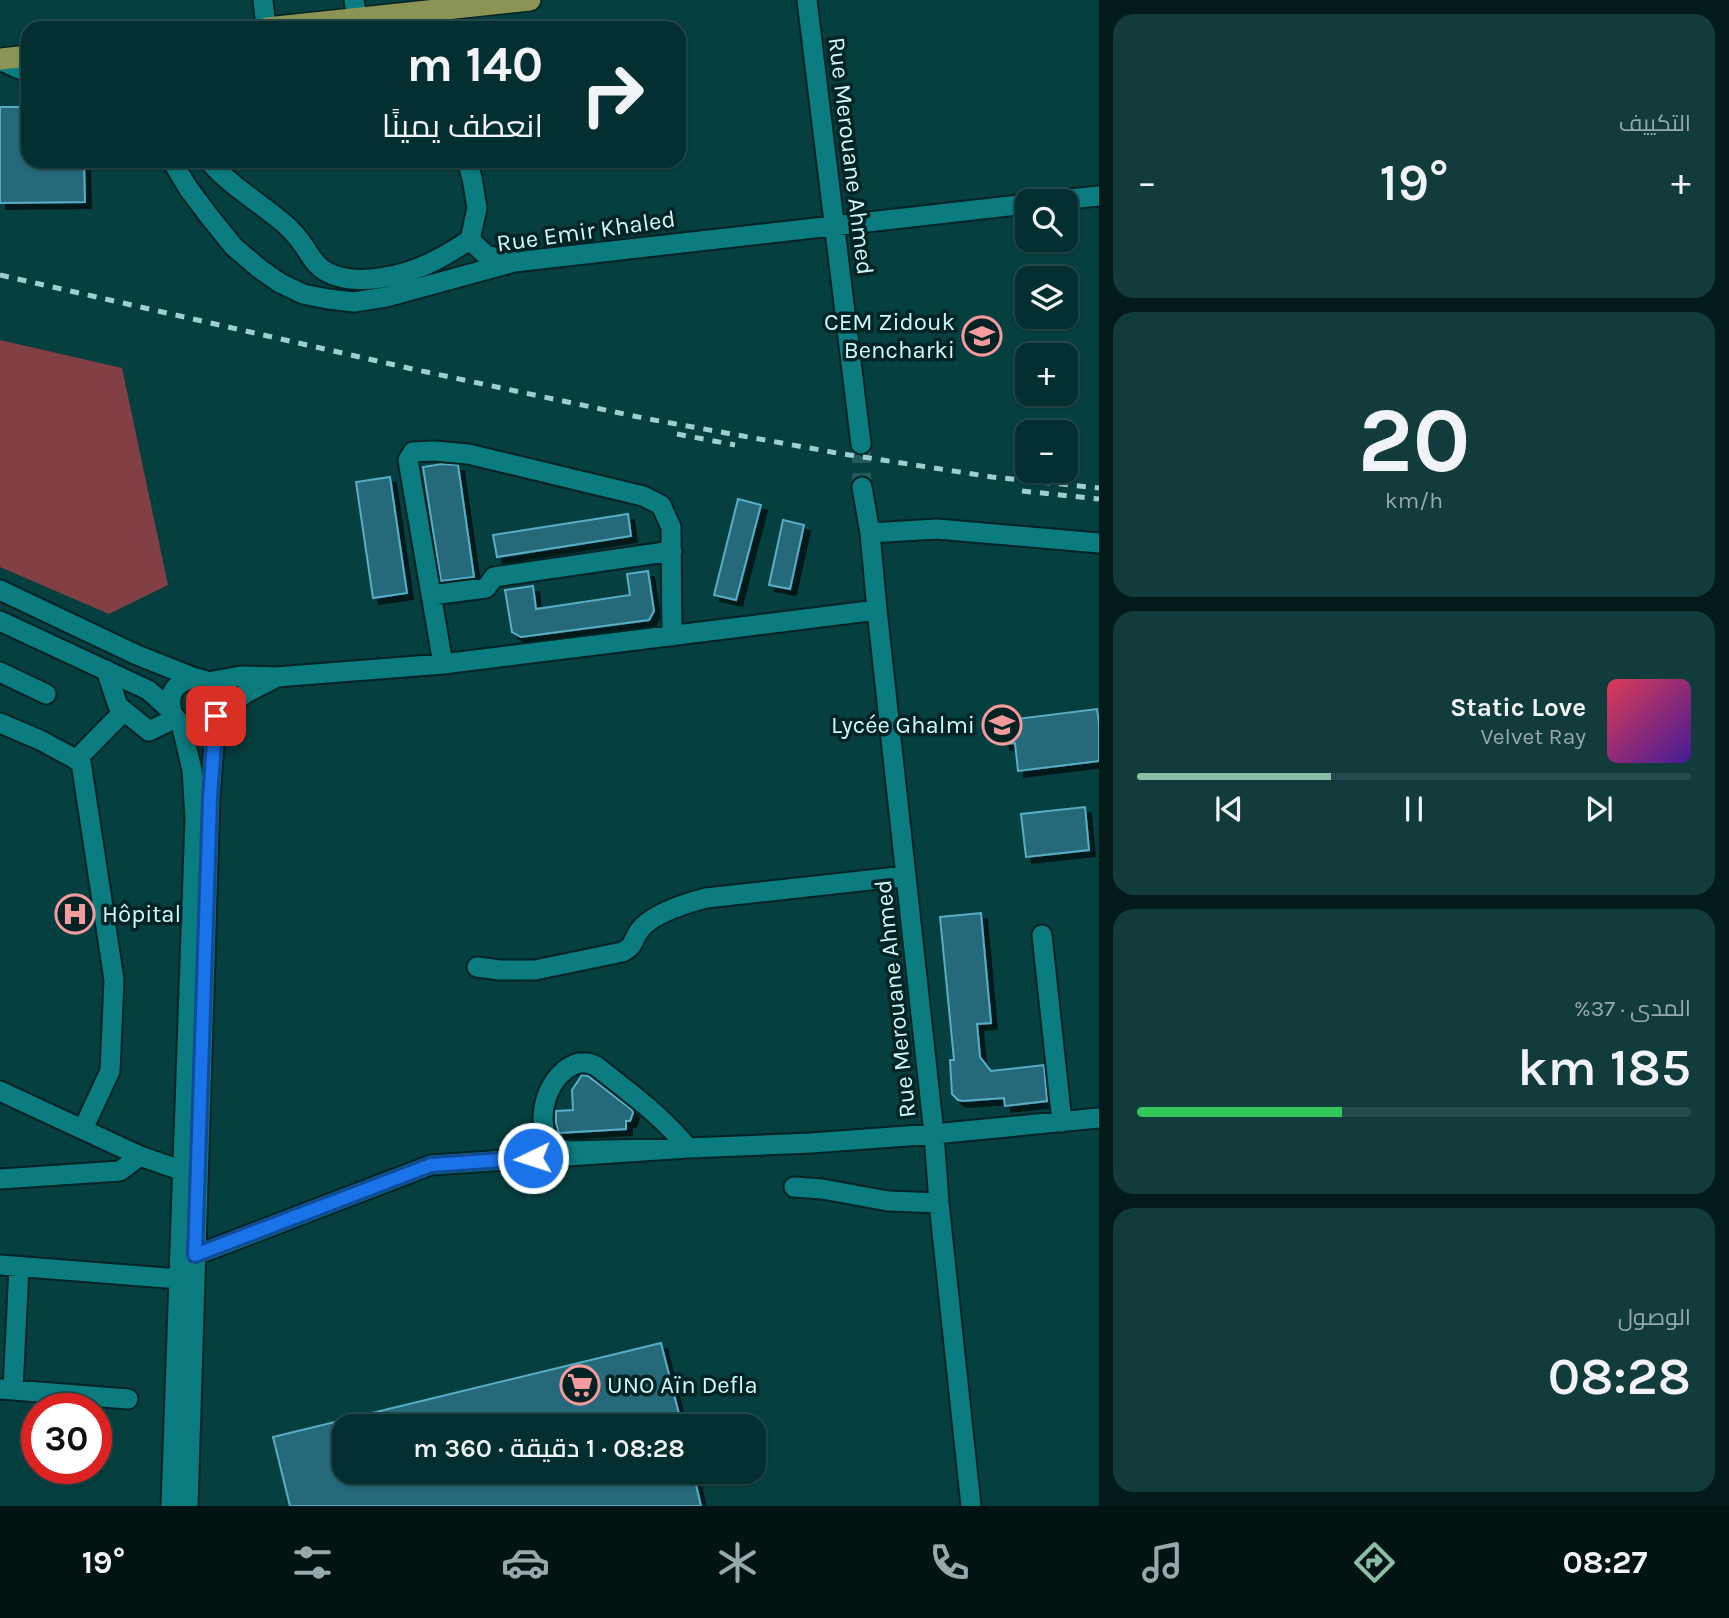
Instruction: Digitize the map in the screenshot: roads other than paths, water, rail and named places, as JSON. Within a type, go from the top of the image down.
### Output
[{"type":"main road","points":[[299,21],[355,9],[530,0]]},
{"type":"street","points":[[263,0],[266,21]]},
{"type":"street","name":"Rue Merouane Ahmed","points":[[807,0],[861,444]]},
{"type":"street","name":"Rue Emir Khaled","points":[[176,168],[188,188],[234,247],[260,269],[303,294],[354,302],[386,297],[514,262],[1015,205]]},
{"type":"street","points":[[216,168],[233,185],[288,228],[324,270],[343,278],[368,279],[412,270],[436,260],[470,240],[477,208],[469,168]]},
{"type":"street","points":[[1078,198],[1099,196]]},
{"type":"street","points":[[470,240],[486,255],[514,262]]},
{"type":"street","points":[[443,664],[408,460],[413,452],[468,454],[643,496],[661,505],[671,527],[672,636]]},
{"type":"street","name":"Rue Merouane Ahmed","points":[[862,487],[870,533],[971,1506]]},
{"type":"street","points":[[870,533],[937,529],[1099,543]]},
{"type":"street","points":[[431,595],[486,589],[494,577],[672,551]]},
{"type":"street","points":[[0,590],[127,651],[202,680],[215,687],[219,695],[210,798],[188,1506]]},
{"type":"street","points":[[171,1506],[195,818],[192,770],[170,704],[174,689],[187,679],[276,677],[443,664],[877,610]]},
{"type":"street","points":[[0,621],[148,690],[176,718],[190,727],[209,723],[246,693],[276,677]]},
{"type":"street","points":[[106,670],[118,706],[149,731],[176,718]]},
{"type":"street","points":[[0,672],[46,694]]},
{"type":"street","points":[[76,760],[124,710]]},
{"type":"street","points":[[0,723],[81,762],[114,980],[110,1071],[83,1129]]},
{"type":"street","points":[[477,967],[535,970],[622,952],[632,945],[638,932],[651,921],[683,905],[706,898],[906,876]]},
{"type":"street","points":[[1042,935],[1062,1122]]},
{"type":"street","points":[[688,1148],[649,1108],[596,1066],[588,1063],[571,1065],[564,1070],[545,1103],[543,1124],[546,1135],[553,1147],[560,1150],[688,1148],[811,1143],[1099,1118]]},
{"type":"street","points":[[0,1091],[140,1156],[183,1171]]},
{"type":"street","points":[[195,1255],[431,1165],[688,1148]]},
{"type":"street","points":[[0,1179],[120,1171],[140,1156]]},
{"type":"street","points":[[794,1187],[822,1189],[888,1201],[939,1203]]},
{"type":"street","points":[[128,1399],[7,1389],[9,1266],[179,1279]]},
{"type":"tunnel","points":[[861,444],[862,487]]},
{"type":"railway","points":[[0,275],[417,370],[643,418],[837,453],[992,477],[1099,488]]},
{"type":"railway","points":[[677,434],[735,445]]},
{"type":"railway","points":[[1022,491],[1099,499]]},
{"type":"place","name":"CEM Zidouk Bencharki","points":[[982,336]]},
{"type":"place","name":"Lycée Ghalmi","points":[[1002,725]]},
{"type":"place","name":"Hôpital","points":[[75,914]]},
{"type":"place","name":"UNO Aïn Defla","points":[[580,1385]]}]
